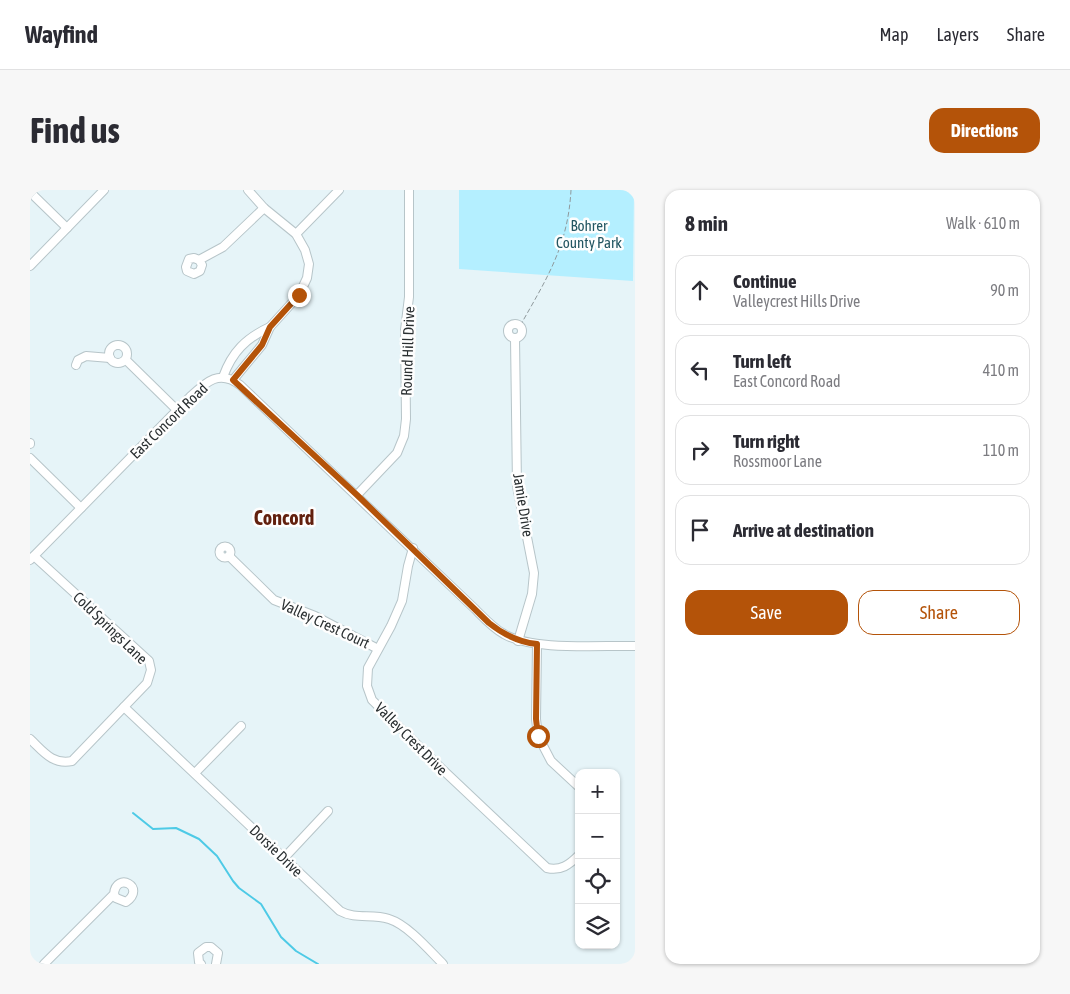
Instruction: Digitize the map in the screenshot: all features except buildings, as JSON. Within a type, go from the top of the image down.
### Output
[{"type":"street","points":[[30,266],[104,190]]},
{"type":"street","points":[[233,380],[262,345],[270,327],[299,295],[307,278],[309,264],[305,250],[296,234],[264,208],[248,190]]},
{"type":"street","points":[[296,234],[339,190]]},
{"type":"street","name":"Round Hill Drive","points":[[357,495],[397,453],[404,436],[406,419],[405,330],[409,297],[409,190]]},
{"type":"street","points":[[30,192],[67,228]]},
{"type":"street","points":[[199,260],[223,247],[264,208]]},
{"type":"street","name":"Jamie Drive","points":[[518,640],[532,594],[534,573],[517,486],[515,338],[509,334],[508,328],[513,324],[520,326]]},
{"type":"street","points":[[201,386],[251,336],[270,327]]},
{"type":"street","points":[[110,358],[110,351],[118,345],[123,346],[127,351],[126,360]]},
{"type":"street","points":[[76,365],[78,360],[86,356],[110,358],[116,363],[126,360]]},
{"type":"street","points":[[126,360],[177,410]]},
{"type":"street","points":[[223,377],[229,360]]},
{"type":"street","name":"East Concord Road","points":[[32,558],[201,386],[211,380],[223,377],[233,380],[413,548],[489,623],[505,635],[537,644],[635,646]]},
{"type":"street","points":[[30,458],[82,508]]},
{"type":"street","name":"Valley Crest Drive","points":[[413,548],[402,601],[391,626],[368,668],[367,686],[372,700],[547,868],[555,870],[563,868],[575,858]]},
{"type":"street","name":"Valley Crest Court","points":[[229,556],[274,600],[314,616],[378,649]]},
{"type":"street","name":"Cold Springs Lane","points":[[32,558],[149,661],[151,670],[147,683],[124,707]]},
{"type":"street","points":[[537,644],[536,719],[538,736],[551,760],[575,783]]},
{"type":"street","points":[[30,739],[51,759],[59,762],[72,761],[124,707]]},
{"type":"street","name":"Dorsie Drive","points":[[124,707],[340,911],[348,916],[376,916],[388,918],[399,923],[443,964]]},
{"type":"street","points":[[195,773],[241,726]]},
{"type":"street","points":[[284,858],[328,811]]},
{"type":"street","points":[[44,964],[114,894]]},
{"type":"street","points":[[201,964],[198,953],[202,948],[211,947],[218,953],[216,964]]},
{"type":"path","points":[[520,326],[556,261],[565,232],[572,190]]},
{"type":"green space","name":"Bohrer County Park","points":[[459,190],[634,190],[633,281],[459,269]]},
{"type":"waterway","points":[[133,813],[153,829],[176,828],[199,839],[217,856],[239,888],[261,904],[281,937],[296,951],[318,964]]},
{"type":"district","name":"Concord","points":[[284,518]]},
{"type":"route","points":[[299,295],[270,327],[262,345],[233,380],[413,548],[489,623],[505,635],[537,644],[536,719],[538,736]]}]
